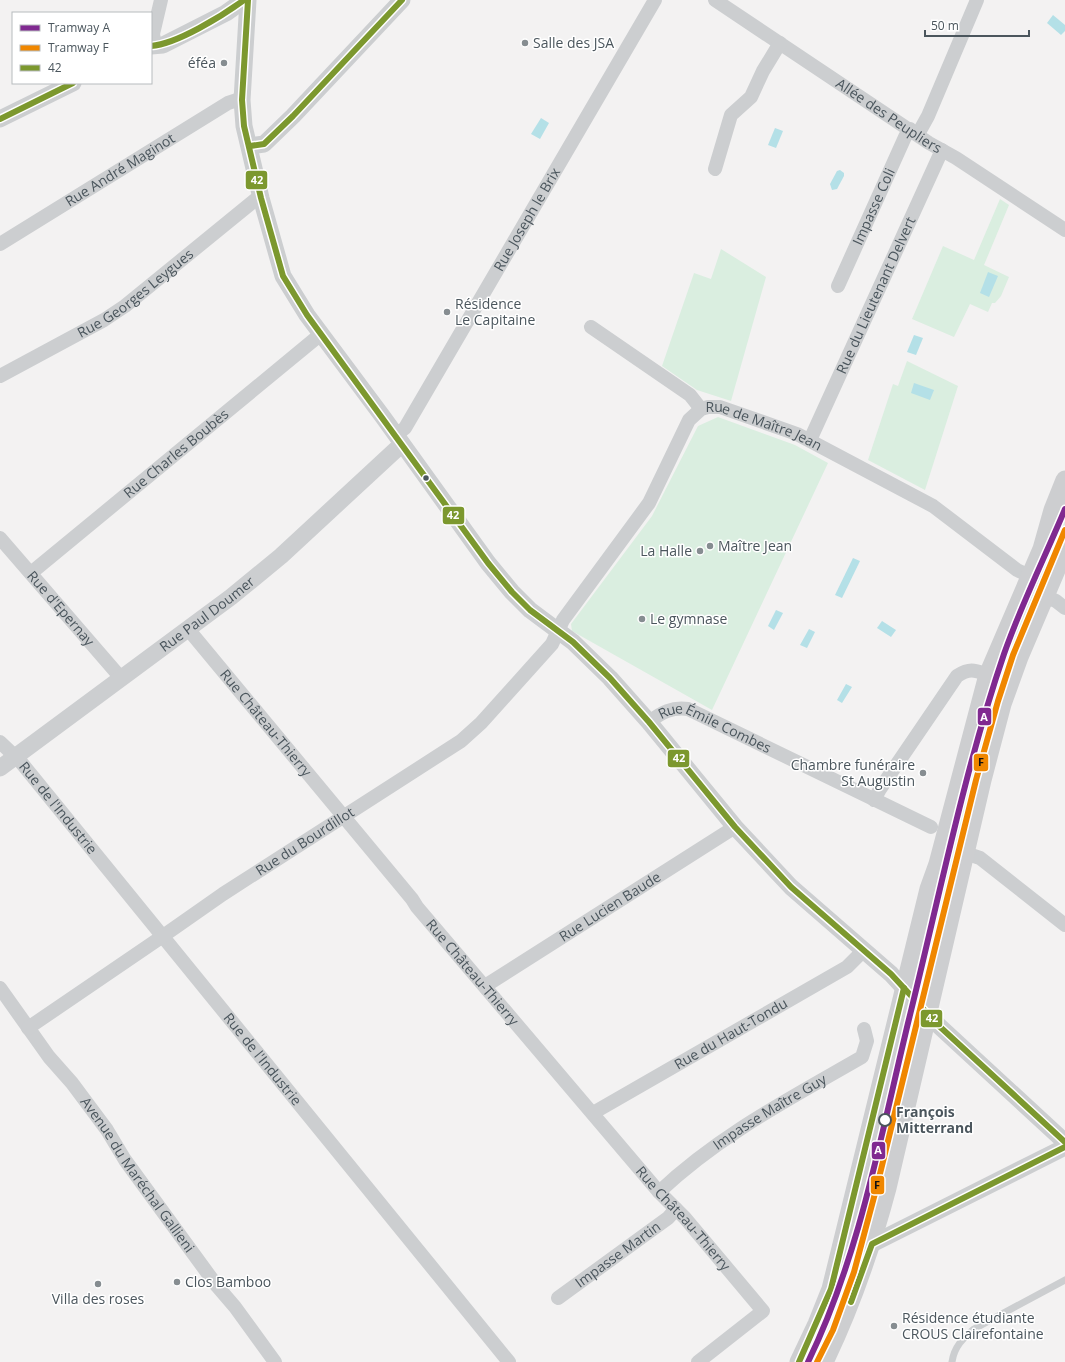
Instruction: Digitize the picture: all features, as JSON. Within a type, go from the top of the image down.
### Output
[{"type":"main road","points":[[799,1362],[825,1306],[837,1268],[929,889],[943,843],[988,675],[1042,549],[1052,510],[1065,480]]},
{"type":"main road","points":[[824,1362],[839,1332],[872,1244],[888,1188],[929,1016],[965,853],[1002,704],[1044,596],[1065,549]]},
{"type":"street","points":[[161,0],[153,34],[153,46],[162,45],[226,13],[244,0]]},
{"type":"street","name":"Rue Émile Combes","points":[[248,0],[242,100],[244,126],[250,146],[261,198],[283,276],[303,309],[488,563],[512,592],[530,610],[558,631],[610,678],[649,722],[667,710],[678,708],[688,709],[930,827]]},
{"type":"street","points":[[250,146],[264,144],[293,116],[402,0]]},
{"type":"street","name":"Rue Joseph le Brix","points":[[399,439],[654,0]]},
{"type":"street","name":"Allée des Peupliers","points":[[715,0],[732,5],[780,43],[1065,230]]},
{"type":"street","name":"Impasse Coli","points":[[838,286],[905,137],[914,132],[928,116],[977,0]]},
{"type":"street","points":[[715,169],[731,115],[751,97],[762,71],[780,43]]},
{"type":"street","points":[[0,120],[71,84]]},
{"type":"street","name":"Rue André Maginot","points":[[0,244],[228,103],[242,100]]},
{"type":"street","name":"Rue du Lieutenant Delvert","points":[[810,440],[942,150]]},
{"type":"street","name":"Rue Georges Leygues","points":[[0,376],[104,320],[125,306],[255,200],[261,198]]},
{"type":"street","points":[[591,327],[690,395],[701,409]]},
{"type":"street","name":"Rue Charles Boubès","points":[[31,573],[321,334]]},
{"type":"street","name":"Rue de Maître Jean","points":[[558,631],[563,620],[649,503],[689,420],[701,409],[708,407],[720,407],[810,440],[934,506],[1017,570],[1030,576]]},
{"type":"street","name":"Rue Paul Doumer","points":[[0,768],[188,629],[281,556],[399,439]]},
{"type":"street","name":"Rue d'Epernay","points":[[0,538],[121,678]]},
{"type":"street","points":[[1044,596],[1056,601],[1065,608]]},
{"type":"street","name":"Rue Château-Thierry","points":[[188,629],[412,898],[417,907],[762,1311],[698,1362]]},
{"type":"street","name":"Rue du Bourdillot","points":[[28,1028],[223,894],[460,741],[481,723],[552,644],[558,631]]},
{"type":"street","points":[[874,800],[957,676],[966,671],[976,670],[988,675]]},
{"type":"street","points":[[649,722],[735,826],[791,887],[864,950],[904,988],[929,1016],[1065,1142]]},
{"type":"street","name":"Rue de l'Industrie","points":[[0,742],[15,757],[163,936],[509,1362]]},
{"type":"street","name":"Rue Lucien Baude","points":[[485,986],[735,826]]},
{"type":"street","points":[[965,853],[980,858],[1065,926]]},
{"type":"street","name":"Rue du Haut-Tondu","points":[[593,1113],[847,967],[864,950]]},
{"type":"street","name":"Avenue du Maréchal Gallieni","points":[[0,988],[28,1028],[103,1124],[125,1160],[217,1286],[236,1307],[275,1362]]},
{"type":"street","name":"Impasse Maître Guy","points":[[659,1192],[720,1141],[749,1122],[862,1057],[867,1041],[864,1029]]},
{"type":"street","points":[[837,1268],[872,1244],[1065,1147]]},
{"type":"street","name":"Impasse Martin","points":[[558,1298],[668,1218],[676,1209]]},
{"type":"lane","points":[[952,1362],[955,1349],[974,1329],[1065,1280]]},
{"type":"green space","points":[[1000,199],[1009,205],[984,265],[1009,277],[1001,296],[995,303],[992,303],[988,312],[970,304],[954,337],[912,319],[943,246],[974,260]]},
{"type":"green space","points":[[721,249],[766,277],[731,401],[697,390],[662,366],[694,273],[711,279]]},
{"type":"green space","points":[[907,361],[958,386],[925,490],[868,460],[893,384],[898,386]]},
{"type":"green space","name":"Maître Jean","points":[[718,417],[795,445],[828,463],[712,710],[572,631],[571,624],[652,516],[698,426]]},
{"type":"green space","points":[[1065,489],[1065,542],[1015,657],[934,957],[922,954],[986,697]]},
{"type":"water","points":[[1053,15],[1065,25],[1065,31],[1061,35],[1047,23]]},
{"type":"water","points":[[541,118],[549,123],[540,139],[531,134]]},
{"type":"water","points":[[775,128],[783,131],[776,148],[768,145]]},
{"type":"water","points":[[840,170],[844,173],[844,176],[837,189],[832,190],[830,184],[837,171]]},
{"type":"water","points":[[988,272],[998,276],[989,297],[980,293]]},
{"type":"water","points":[[914,335],[923,338],[916,355],[907,352]]},
{"type":"water","points":[[914,383],[934,390],[930,400],[911,393]]},
{"type":"water","points":[[853,558],[860,561],[842,598],[835,595]]},
{"type":"water","points":[[776,610],[783,613],[774,630],[768,626]]},
{"type":"water","points":[[882,621],[896,630],[891,637],[877,628]]},
{"type":"water","points":[[809,629],[815,632],[807,648],[800,645]]},
{"type":"water","points":[[846,684],[852,687],[842,703],[837,700]]},
{"type":"tram line","name":"A","points":[[808,1362],[842,1279],[868,1194],[976,743],[1004,654],[1018,617],[1065,509]]},
{"type":"tram line","name":"F","points":[[817,1362],[833,1330],[854,1272],[877,1186],[976,780],[998,701],[1013,655],[1065,530]]},
{"type":"transit line","name":"42","points":[[152,46],[162,44],[186,35],[224,14],[244,0]]},
{"type":"transit line","name":"42","points":[[248,0],[242,100],[244,126],[261,198],[283,276],[307,315],[488,563],[512,592],[530,610],[573,642],[610,678],[649,722],[735,827],[791,887],[891,974],[938,1025],[1065,1142]]},
{"type":"transit line","name":"42","points":[[250,146],[264,144],[293,116],[402,0]]},
{"type":"transit line","name":"42","points":[[0,119],[71,84]]},
{"type":"transit line","name":"42","points":[[799,1362],[831,1289],[904,988]]},
{"type":"transit line","name":"42","points":[[851,1302],[872,1244],[1065,1147]]},
{"type":"place","name":"Salle des JSA","points":[[525,43]]},
{"type":"place","name":"éféa","points":[[224,63]]},
{"type":"place","name":"Résidence Le Capitaine","points":[[447,312]]},
{"type":"place","name":"Maître Jean","points":[[710,546]]},
{"type":"place","name":"La Halle","points":[[700,551]]},
{"type":"place","name":"Le gymnase","points":[[642,619]]},
{"type":"place","name":"Chambre funéraire St Augustin","points":[[923,773]]},
{"type":"place","name":"François Mitterrand","points":[[885,1120]]},
{"type":"place","name":"Clos Bamboo","points":[[177,1282]]},
{"type":"place","name":"Villa des roses","points":[[98,1284]]},
{"type":"place","name":"Résidence étudiante CROUS Clairefontaine","points":[[894,1326]]}]
